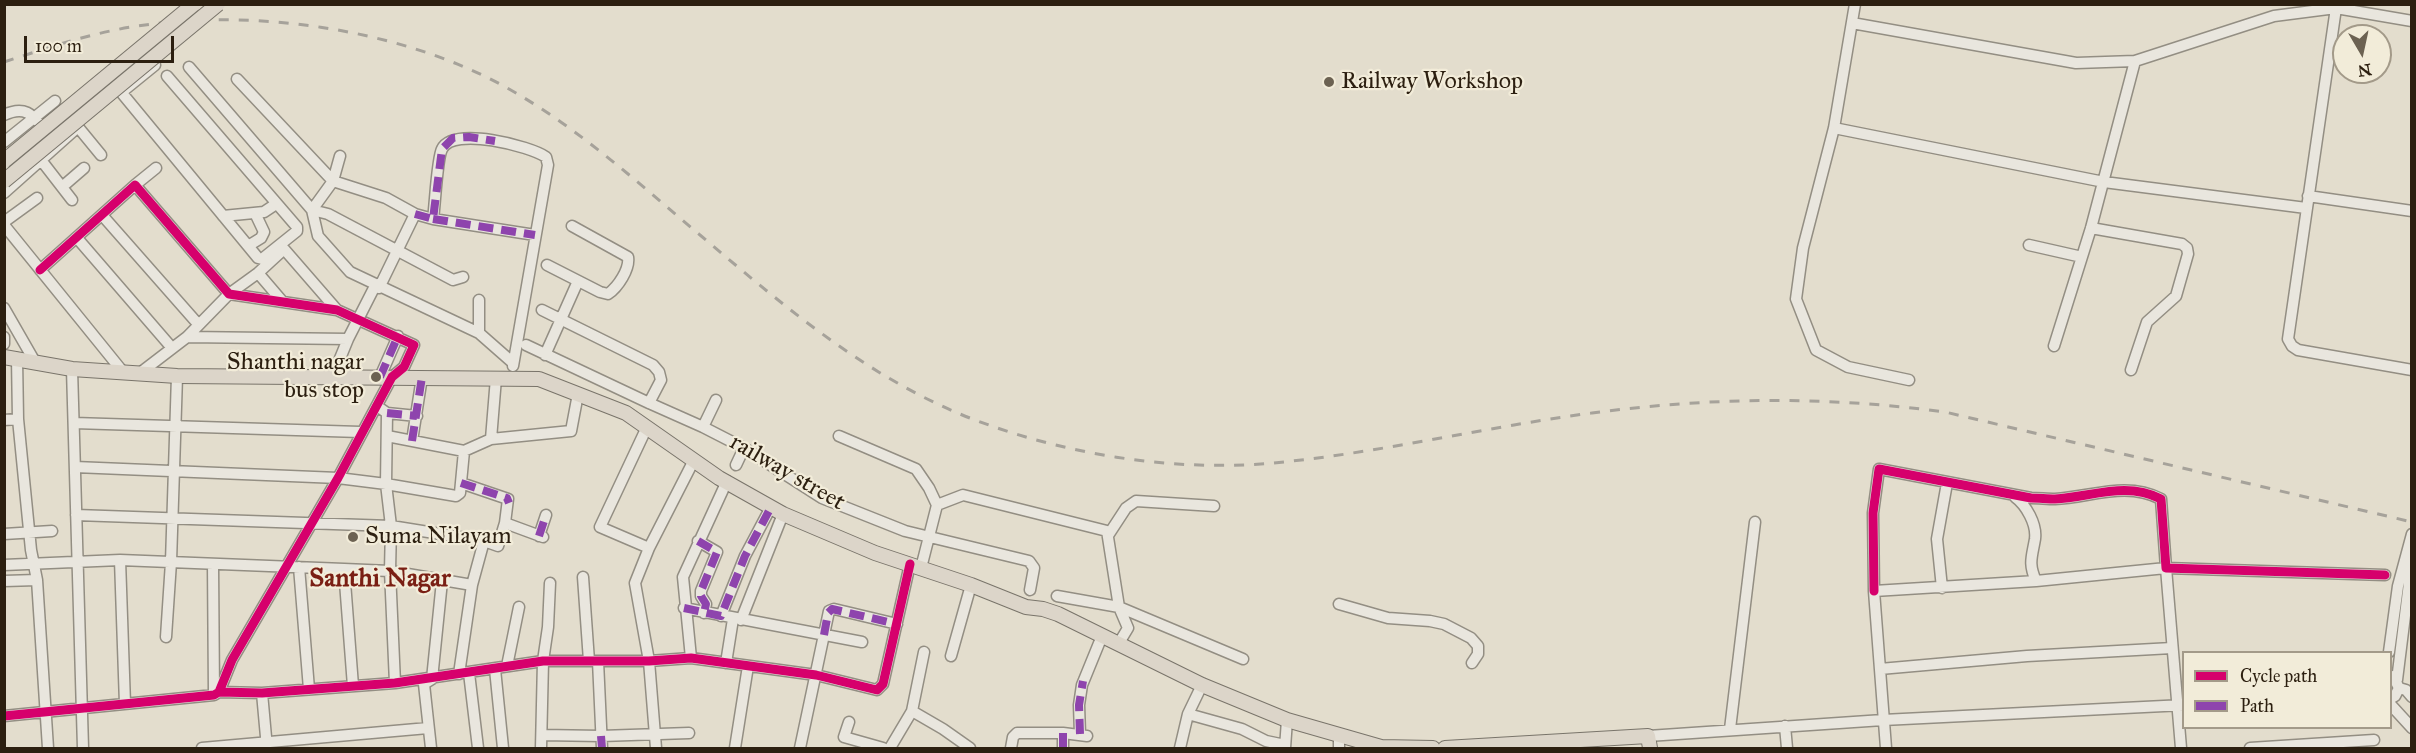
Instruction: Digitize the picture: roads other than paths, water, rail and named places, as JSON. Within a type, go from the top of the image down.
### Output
[{"type":"main road","points":[[4,161],[194,4]]},
{"type":"main road","points":[[4,181],[218,4]]},
{"type":"main road","points":[[11,358],[72,369],[177,376],[539,379],[626,413],[694,460],[777,511],[875,553],[971,585],[1026,607],[1058,614],[1202,685],[1339,742],[1381,747],[1433,748]]},
{"type":"main road","points":[[1445,748],[1649,742]]},
{"type":"street","points":[[1856,4],[1834,128],[1803,248],[1796,299],[1816,350],[1848,367],[1909,381]]},
{"type":"street","points":[[1852,23],[2076,63],[2135,61],[2274,16],[2336,8],[2412,21]]},
{"type":"street","points":[[2336,8],[2288,331],[2292,346],[2298,350],[2412,370]]},
{"type":"street","points":[[2054,346],[2091,228],[2135,61]]},
{"type":"street","points":[[4,193],[78,127],[155,65]]},
{"type":"street","points":[[189,67],[312,210],[318,236],[350,272],[377,287],[479,333],[512,362]]},
{"type":"street","points":[[121,92],[258,258],[262,258],[297,231],[297,227],[167,76]]},
{"type":"street","points":[[237,79],[333,181],[386,198],[416,214],[433,219],[535,235]]},
{"type":"street","points":[[4,142],[55,101]]},
{"type":"street","points":[[4,115],[18,110],[25,111],[59,144]]},
{"type":"street","points":[[78,127],[101,155]]},
{"type":"street","points":[[1834,128],[2104,182],[2412,212]]},
{"type":"street","points":[[433,219],[442,149],[453,138],[469,137],[495,141],[546,157],[548,165],[512,362],[515,378]]},
{"type":"street","points":[[312,210],[333,181],[340,156]]},
{"type":"street","points":[[40,160],[72,200]]},
{"type":"street","points":[[62,186],[84,168]]},
{"type":"street","points":[[40,270],[156,168]]},
{"type":"street","points":[[135,185],[229,294],[338,310],[412,343],[414,346],[403,369],[386,377]]},
{"type":"street","points":[[37,198],[4,223],[123,372]]},
{"type":"street","points":[[223,216],[264,212],[276,204]]},
{"type":"street","points":[[312,210],[328,214],[453,280],[463,277]]},
{"type":"street","points":[[248,246],[261,238],[264,232],[255,213]]},
{"type":"street","points":[[332,378],[348,339],[399,252],[416,214]]},
{"type":"street","points":[[102,215],[198,324]]},
{"type":"street","points":[[140,373],[187,337],[229,294],[258,273],[316,222]]},
{"type":"street","points":[[548,265],[600,292],[608,294],[615,289],[629,261],[625,255],[572,226]]},
{"type":"street","points":[[2091,228],[2182,244],[2187,248],[2188,254],[2176,296],[2147,322],[2131,370]]},
{"type":"street","points":[[77,238],[172,348]]},
{"type":"street","points":[[2029,245],[2082,257]]},
{"type":"street","points":[[285,249],[338,310]]},
{"type":"street","points":[[258,273],[282,301]]},
{"type":"street","points":[[545,355],[578,281]]},
{"type":"street","points":[[479,300],[479,333]]},
{"type":"street","points":[[4,308],[35,362]]},
{"type":"street","points":[[542,310],[657,368],[661,380],[649,404]]},
{"type":"street","points":[[217,694],[232,660],[287,568],[338,478],[360,432],[377,406],[398,336]]},
{"type":"street","points":[[4,337],[4,344]]},
{"type":"street","points":[[187,337],[348,339]]},
{"type":"street","name":"railway street","points":[[526,345],[649,404],[704,427],[744,448],[822,498],[905,531],[1029,561],[1034,568],[1030,590]]},
{"type":"street","points":[[11,358],[37,580],[48,748]]},
{"type":"street","points":[[72,369],[83,748]]},
{"type":"street","points":[[166,637],[173,520],[177,376]]},
{"type":"street","points":[[412,441],[422,377]]},
{"type":"street","points":[[490,440],[496,378]]},
{"type":"street","points":[[387,436],[464,451],[490,440],[571,431],[578,394]]},
{"type":"street","points":[[704,427],[716,400]]},
{"type":"street","points":[[377,406],[387,413],[417,416]]},
{"type":"street","points":[[387,413],[386,484],[391,526],[390,571],[395,683]]},
{"type":"street","points":[[4,420],[18,419]]},
{"type":"street","points":[[74,423],[360,432]]},
{"type":"street","points":[[647,427],[600,527],[649,548]]},
{"type":"street","points":[[4,716],[217,694],[395,683],[543,661],[649,661],[691,658],[816,675],[874,690],[880,689],[897,624],[916,566],[930,537],[937,505],[916,469],[838,436]]},
{"type":"street","points":[[736,465],[744,448]]},
{"type":"street","points":[[75,467],[338,478],[456,496],[460,493],[464,451]]},
{"type":"street","points":[[656,748],[649,661],[634,583],[649,548],[694,460]]},
{"type":"street","points":[[1886,748],[1874,591],[1873,513],[1880,468],[2031,498],[2056,499],[2133,489],[2161,498],[2172,648],[2181,705],[2181,748]]},
{"type":"street","points":[[691,658],[682,577],[727,481]]},
{"type":"street","points":[[76,515],[391,526],[484,541],[498,546],[509,503],[507,498],[461,483]]},
{"type":"street","points":[[1942,588],[1937,538],[1947,483]]},
{"type":"street","points":[[2010,493],[2024,503],[2031,518],[2036,536],[2030,554],[2031,569],[2036,581]]},
{"type":"street","points":[[937,505],[963,495],[1103,528],[1109,534],[1119,607],[1128,628]]},
{"type":"street","points":[[1109,534],[1126,508],[1136,501],[1214,506]]},
{"type":"street","points":[[721,616],[745,556],[777,511]]},
{"type":"street","points":[[726,663],[737,620],[777,511]]},
{"type":"street","points":[[505,523],[541,536],[546,515]]},
{"type":"street","points":[[1730,729],[1755,522]]},
{"type":"street","points":[[4,534],[52,531]]},
{"type":"street","points":[[2392,700],[2395,696],[2412,534]]},
{"type":"street","points":[[478,748],[464,674],[472,585],[484,541]]},
{"type":"street","points":[[698,541],[717,552],[701,591],[706,604],[704,613]]},
{"type":"street","points":[[120,560],[125,704]]},
{"type":"street","points":[[4,565],[120,560],[287,568],[344,568],[390,571],[472,585]]},
{"type":"street","points":[[2389,651],[2398,586],[2409,562]]},
{"type":"street","points":[[213,564],[217,694]]},
{"type":"street","points":[[299,567],[309,689]]},
{"type":"street","points":[[344,568],[353,686]]},
{"type":"street","points":[[1874,591],[2036,581],[2166,568],[2385,575]]},
{"type":"street","points":[[583,577],[602,748]]},
{"type":"street","points":[[4,581],[37,580]]},
{"type":"street","points":[[432,679],[442,580]]},
{"type":"street","points":[[542,748],[543,661],[548,627],[550,583]]},
{"type":"street","points":[[951,656],[971,585]]},
{"type":"street","points":[[1057,596],[1119,607],[1243,659]]},
{"type":"street","points":[[1339,604],[1388,618],[1444,624],[1472,638],[1478,646],[1478,654],[1472,663]]},
{"type":"street","points":[[507,666],[519,607]]},
{"type":"street","points":[[684,608],[737,620],[862,642]]},
{"type":"street","points":[[813,748],[801,747],[828,613],[832,609],[897,624]]},
{"type":"street","points":[[1119,643],[1128,628],[1150,621]]},
{"type":"street","points":[[1011,748],[1013,737],[1017,733],[1084,735],[1079,705],[1082,685],[1102,636]]},
{"type":"street","points":[[1880,669],[2027,656],[2172,648]]},
{"type":"street","points":[[890,748],[912,711],[924,652]]},
{"type":"street","points":[[735,748],[748,666]]},
{"type":"street","points":[[495,669],[503,748]]},
{"type":"street","points":[[430,748],[424,684],[432,679]]},
{"type":"street","points":[[2396,681],[2412,682]]},
{"type":"street","points":[[2396,681],[2412,697]]},
{"type":"street","points":[[1180,748],[1188,714],[1202,685]]},
{"type":"street","points":[[262,693],[267,746]]},
{"type":"street","points":[[2392,703],[2412,729]]},
{"type":"street","points":[[1649,742],[1730,729],[2181,705]]},
{"type":"street","points":[[912,711],[970,748]]},
{"type":"street","points":[[1188,714],[1242,729],[1266,741],[1285,747],[1287,720]]},
{"type":"street","points":[[849,722],[844,736],[883,748]]},
{"type":"street","points":[[1785,726],[1787,748]]},
{"type":"street","points":[[202,748],[267,746],[428,728]]},
{"type":"street","points":[[542,735],[601,736],[689,733]]},
{"type":"street","points":[[1063,733],[1064,748]]},
{"type":"street","points":[[2250,748],[2302,747],[2374,740]]},
{"type":"railway","points":[[4,62],[109,31],[189,21],[234,20],[281,22],[373,37],[460,65],[500,84],[579,135],[797,315],[864,363],[937,404],[975,420],[1047,443],[1084,451],[1160,463],[1198,465],[1273,463],[1353,453],[1552,419],[1637,408],[1725,401],[1857,403],[1945,412],[2412,522]]},
{"type":"place","name":"Railway Workshop","points":[[1329,82]]},
{"type":"place","name":"Shanthi nagar bus stop","points":[[376,377]]},
{"type":"place","name":"Suma Nilayam","points":[[353,537]]},
{"type":"district","name":"Santhi Nagar","points":[[380,580]]}]
